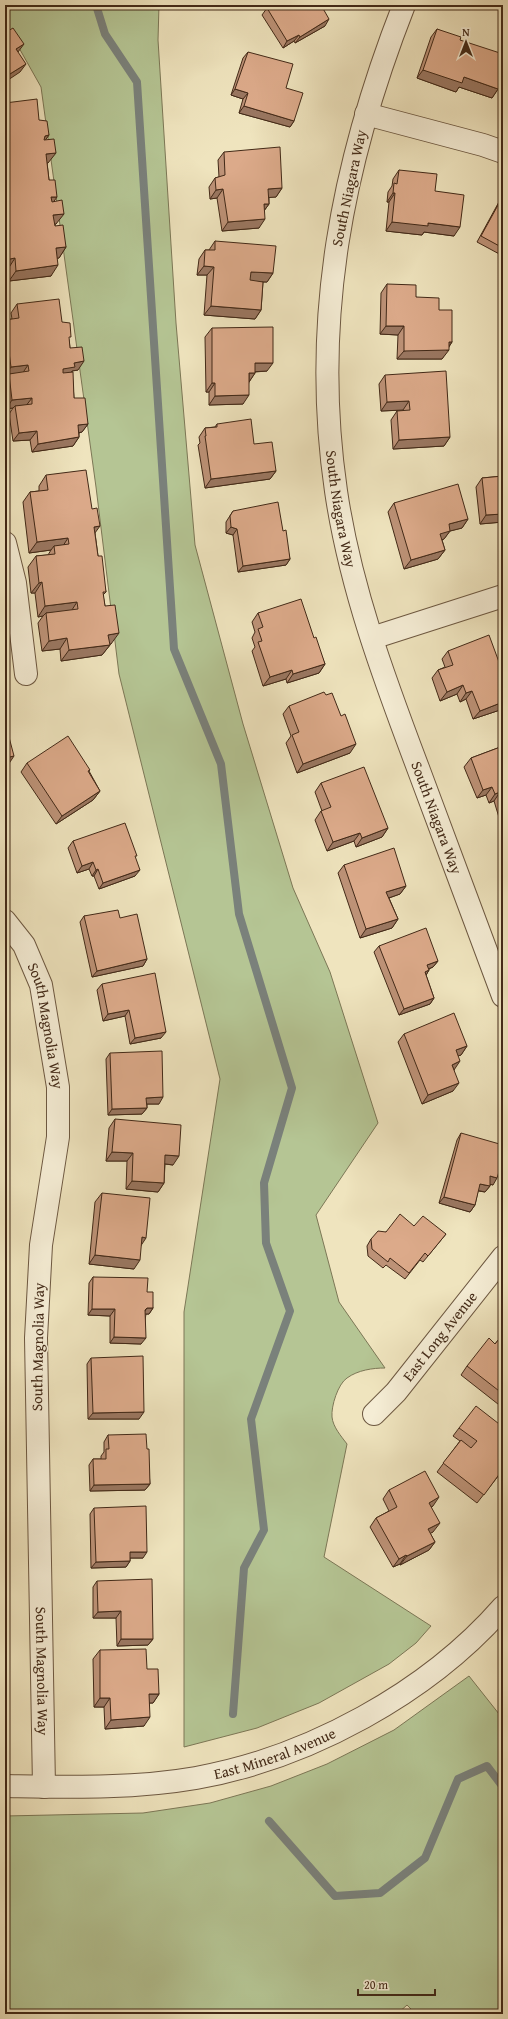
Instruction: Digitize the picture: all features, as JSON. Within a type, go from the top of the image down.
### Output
[{"type":"street","name":"South Niagara Way","points":[[404,5],[379,71],[366,114],[344,197],[334,262],[327,333],[329,414],[336,490],[352,573],[391,697],[503,996]]},
{"type":"street","points":[[366,114],[483,144],[503,152]]},
{"type":"street","points":[[5,543],[15,583],[26,674]]},
{"type":"street","points":[[372,638],[503,596]]},
{"type":"street","name":"South Magnolia Way","points":[[5,921],[24,946],[41,985],[58,1087],[58,1137],[41,1245],[36,1338],[44,1787]]},
{"type":"street","name":"East Long Avenue","points":[[374,1414],[396,1392],[503,1257]]},
{"type":"street","name":"East Mineral Avenue","points":[[5,1786],[98,1787],[194,1778],[233,1770],[294,1750],[362,1718],[432,1672],[474,1636],[503,1607]]},
{"type":"green space","points":[[5,5],[159,5],[158,40],[176,323],[195,545],[243,724],[293,888],[330,972],[378,1123],[316,1215],[339,1302],[385,1368],[366,1370],[351,1375],[341,1385],[334,1401],[332,1412],[333,1421],[347,1444],[324,1557],[431,1626],[416,1643],[389,1664],[319,1703],[257,1728],[184,1747],[184,1312],[220,1079],[119,674],[96,487],[41,87],[5,23]]},
{"type":"green space","points":[[469,1676],[503,1719],[503,2014],[416,2014],[407,2005],[397,2014],[171,2014],[168,2012],[166,2014],[5,2014],[5,1816],[143,1813],[210,1803],[271,1786],[327,1764],[394,1730]]},
{"type":"building","points":[[272,5],[321,5],[329,19],[300,37],[299,35],[287,41],[267,8]]},
{"type":"building","points":[[13,28],[24,44],[16,49],[26,64],[5,77],[5,30],[7,29],[8,31]]},
{"type":"building","points":[[437,29],[461,37],[460,40],[503,54],[503,75],[498,89],[464,77],[462,83],[423,70]]},
{"type":"building","points":[[248,52],[293,64],[286,88],[303,93],[294,121],[244,106],[248,93],[235,89]]},
{"type":"building","points":[[37,99],[39,120],[47,121],[49,135],[45,136],[44,140],[54,139],[56,153],[46,154],[49,180],[55,180],[57,197],[51,197],[52,202],[62,200],[64,214],[53,215],[55,226],[63,225],[66,247],[56,248],[58,265],[16,271],[15,258],[5,260],[5,103]]},
{"type":"building","points":[[280,147],[282,188],[268,189],[269,204],[264,204],[265,219],[228,222],[223,189],[216,190],[215,178],[225,175],[224,152]]},
{"type":"building","points":[[399,170],[437,174],[435,191],[464,195],[460,227],[428,223],[428,226],[392,222],[395,193],[393,193],[394,183],[397,184]]},
{"type":"building","points":[[503,196],[503,248],[481,236]]},
{"type":"building","points":[[215,241],[276,246],[273,273],[251,272],[250,280],[263,282],[261,310],[211,306],[214,267],[204,266],[205,250],[215,250]]},
{"type":"building","points":[[387,284],[416,285],[416,297],[439,298],[439,310],[452,310],[452,342],[449,342],[449,350],[404,351],[404,326],[386,326]]},
{"type":"building","points":[[59,299],[62,322],[70,323],[70,348],[82,347],[84,361],[74,363],[75,367],[63,369],[63,373],[73,372],[74,398],[85,398],[88,424],[78,425],[79,437],[38,444],[37,431],[19,433],[15,406],[32,404],[32,398],[12,400],[9,374],[29,371],[28,365],[11,367],[8,345],[5,346],[5,320],[19,318],[17,304]]},
{"type":"building","points":[[273,327],[273,363],[255,363],[255,373],[249,373],[249,395],[215,396],[215,383],[212,383],[212,328]]},
{"type":"building","points":[[446,371],[450,437],[399,440],[397,411],[410,410],[409,401],[387,402],[385,375]]},
{"type":"building","points":[[251,419],[254,444],[272,442],[276,471],[211,479],[205,428],[217,427],[217,424]]},
{"type":"building","points":[[86,470],[92,509],[97,508],[100,526],[94,527],[98,556],[102,556],[106,592],[103,592],[105,606],[115,605],[119,633],[108,635],[110,645],[69,650],[67,638],[49,641],[46,613],[78,609],[77,602],[45,606],[42,582],[39,583],[36,556],[55,554],[54,546],[69,544],[68,538],[37,542],[30,492],[48,490],[46,475]]},
{"type":"building","points":[[503,476],[503,514],[486,515],[482,478]]},
{"type":"building","points":[[458,484],[468,519],[449,524],[450,531],[440,534],[445,550],[411,560],[394,503]]},
{"type":"building","points":[[278,502],[283,531],[286,530],[290,559],[243,566],[237,529],[231,527],[230,516],[233,511]]},
{"type":"building","points":[[301,599],[314,638],[316,637],[325,664],[293,674],[292,670],[270,677],[258,642],[262,641],[258,629],[263,627],[258,613]]},
{"type":"building","points":[[6,635],[8,650],[5,650]]},
{"type":"building","points":[[489,635],[503,673],[503,702],[480,711],[472,691],[466,693],[463,685],[447,692],[438,670],[453,665],[448,651]]},
{"type":"building","points":[[324,692],[326,695],[332,693],[341,716],[345,714],[356,744],[303,764],[292,735],[299,732],[289,706]]},
{"type":"building","points":[[5,722],[14,756],[5,758]]},
{"type":"building","points":[[68,736],[90,770],[88,771],[100,791],[62,816],[27,763]]},
{"type":"building","points":[[503,746],[503,802],[500,792],[495,794],[492,787],[483,790],[471,758]]},
{"type":"building","points":[[364,767],[388,828],[362,838],[360,833],[333,842],[321,811],[331,807],[321,783]]},
{"type":"building","points":[[125,823],[137,856],[135,856],[140,870],[103,883],[98,869],[96,870],[93,862],[82,866],[73,841]]},
{"type":"building","points":[[394,848],[406,886],[386,892],[398,919],[366,929],[344,865]]},
{"type":"building","points":[[118,910],[120,918],[137,914],[147,959],[97,971],[84,916]]},
{"type":"building","points":[[426,928],[438,961],[427,965],[429,970],[425,972],[434,998],[404,1009],[379,946]]},
{"type":"building","points":[[155,973],[166,1032],[135,1038],[129,1010],[108,1014],[102,984]]},
{"type":"building","points":[[454,1013],[467,1046],[456,1050],[460,1061],[452,1065],[459,1083],[428,1095],[404,1034]]},
{"type":"building","points":[[162,1051],[163,1097],[146,1098],[147,1108],[112,1109],[110,1053]]},
{"type":"building","points":[[115,1119],[181,1125],[179,1156],[165,1155],[164,1183],[132,1181],[133,1153],[112,1152]]},
{"type":"building","points":[[461,1133],[503,1145],[503,1159],[497,1178],[490,1176],[490,1186],[480,1184],[475,1205],[444,1197]]},
{"type":"building","points":[[102,1193],[150,1198],[146,1238],[142,1237],[140,1260],[95,1255]]},
{"type":"building","points":[[400,1214],[414,1226],[423,1216],[446,1234],[428,1256],[425,1253],[409,1273],[390,1258],[388,1262],[372,1249],[371,1239],[378,1231],[386,1232]]},
{"type":"building","points":[[93,1277],[148,1278],[147,1292],[153,1292],[153,1308],[147,1308],[145,1310],[146,1338],[114,1337],[115,1309],[92,1309]]},
{"type":"building","points":[[503,1334],[503,1394],[467,1366],[489,1338],[495,1344]]},
{"type":"building","points":[[143,1356],[144,1412],[93,1413],[91,1358]]},
{"type":"building","points":[[476,1406],[503,1427],[503,1469],[484,1495],[443,1463],[461,1440],[471,1448],[477,1441],[459,1428]]},
{"type":"building","points":[[146,1434],[147,1449],[149,1449],[150,1484],[94,1485],[93,1459],[106,1459],[106,1449],[109,1449],[108,1435]]},
{"type":"building","points":[[425,1471],[439,1497],[429,1503],[440,1523],[428,1529],[435,1542],[399,1559],[376,1518],[397,1507],[389,1490]]},
{"type":"building","points":[[146,1506],[147,1552],[130,1552],[130,1561],[96,1562],[94,1508]]},
{"type":"building","points":[[152,1579],[153,1639],[121,1639],[121,1611],[98,1612],[97,1581]]},
{"type":"building","points":[[146,1649],[147,1669],[158,1669],[159,1694],[149,1694],[150,1717],[111,1720],[110,1698],[100,1698],[100,1650]]},
{"type":"waterway","points":[[96,5],[105,34],[137,82],[174,649],[221,764],[239,914],[292,1088],[264,1183],[266,1243],[290,1311],[251,1419],[264,1530],[244,1568],[233,1714]]},
{"type":"waterway","points":[[269,1821],[335,1896],[380,1893],[425,1858],[458,1779],[487,1766],[503,1787]]}]
